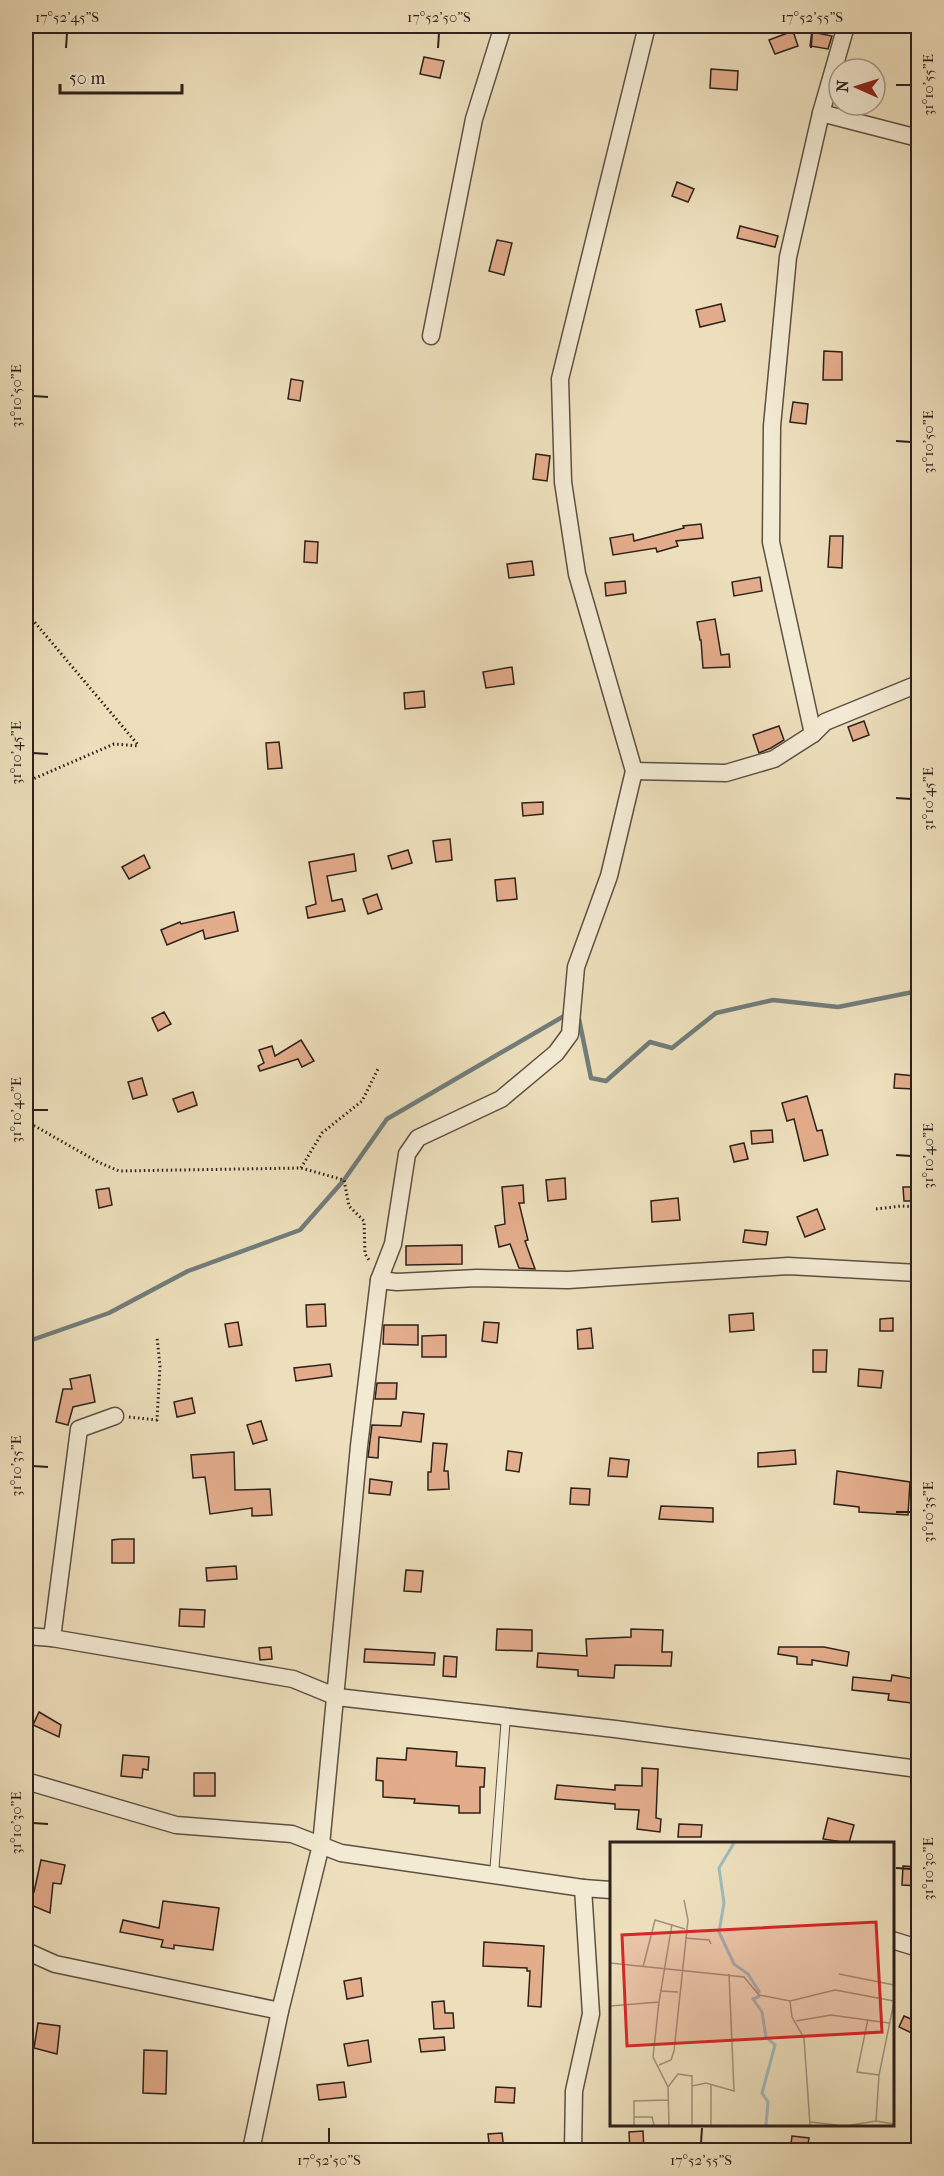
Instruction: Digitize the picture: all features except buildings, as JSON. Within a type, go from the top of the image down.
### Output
[{"type":"street","points":[[432,336],[474,119],[503,26]]},
{"type":"street","points":[[251,2151],[280,2011],[321,1845],[337,1697],[359,1446],[379,1280],[393,1244],[407,1154],[418,1138],[501,1099],[556,1053],[570,1034],[576,968],[609,876],[634,771],[577,574],[562,482],[560,379],[647,26]]},
{"type":"street","points":[[813,734],[771,542],[772,426],[788,257],[821,113],[846,26]]},
{"type":"street","points":[[821,113],[918,138]]},
{"type":"street","points":[[634,771],[726,773],[774,759],[813,734],[825,722],[918,684]]},
{"type":"street","points":[[379,1280],[397,1282],[513,1278],[568,1280],[788,1266],[918,1273]]},
{"type":"street","points":[[52,1638],[79,1429],[115,1416]]},
{"type":"street","points":[[26,1636],[52,1638],[293,1679],[337,1697],[615,1729],[918,1769]]},
{"type":"street","points":[[26,1781],[176,1825],[292,1834],[341,1853],[610,1890]]},
{"type":"street","points":[[573,2151],[574,2091],[591,2014],[583,1888]]},
{"type":"street","points":[[893,1941],[918,1948]]},
{"type":"street","points":[[26,1951],[55,1964],[280,2011]]},
{"type":"lane","points":[[494,1875],[506,1716]]},
{"type":"path","points":[[26,615],[139,746],[114,744],[26,782]]},
{"type":"path","points":[[301,1168],[322,1133],[362,1101],[379,1067]]},
{"type":"path","points":[[26,1121],[98,1162],[119,1171],[301,1168],[344,1180],[349,1206],[364,1221],[365,1254],[379,1280]]},
{"type":"path","points":[[876,1209],[901,1206],[918,1207]]},
{"type":"path","points":[[115,1416],[157,1420],[160,1366],[157,1337]]},
{"type":"waterway","points":[[579,1019],[591,1078],[606,1081],[650,1042],[672,1048],[716,1013],[773,1000],[838,1007],[918,991]]},
{"type":"waterway","points":[[26,1342],[109,1313],[188,1271],[300,1230],[344,1180],[387,1119],[564,1016]]}]
